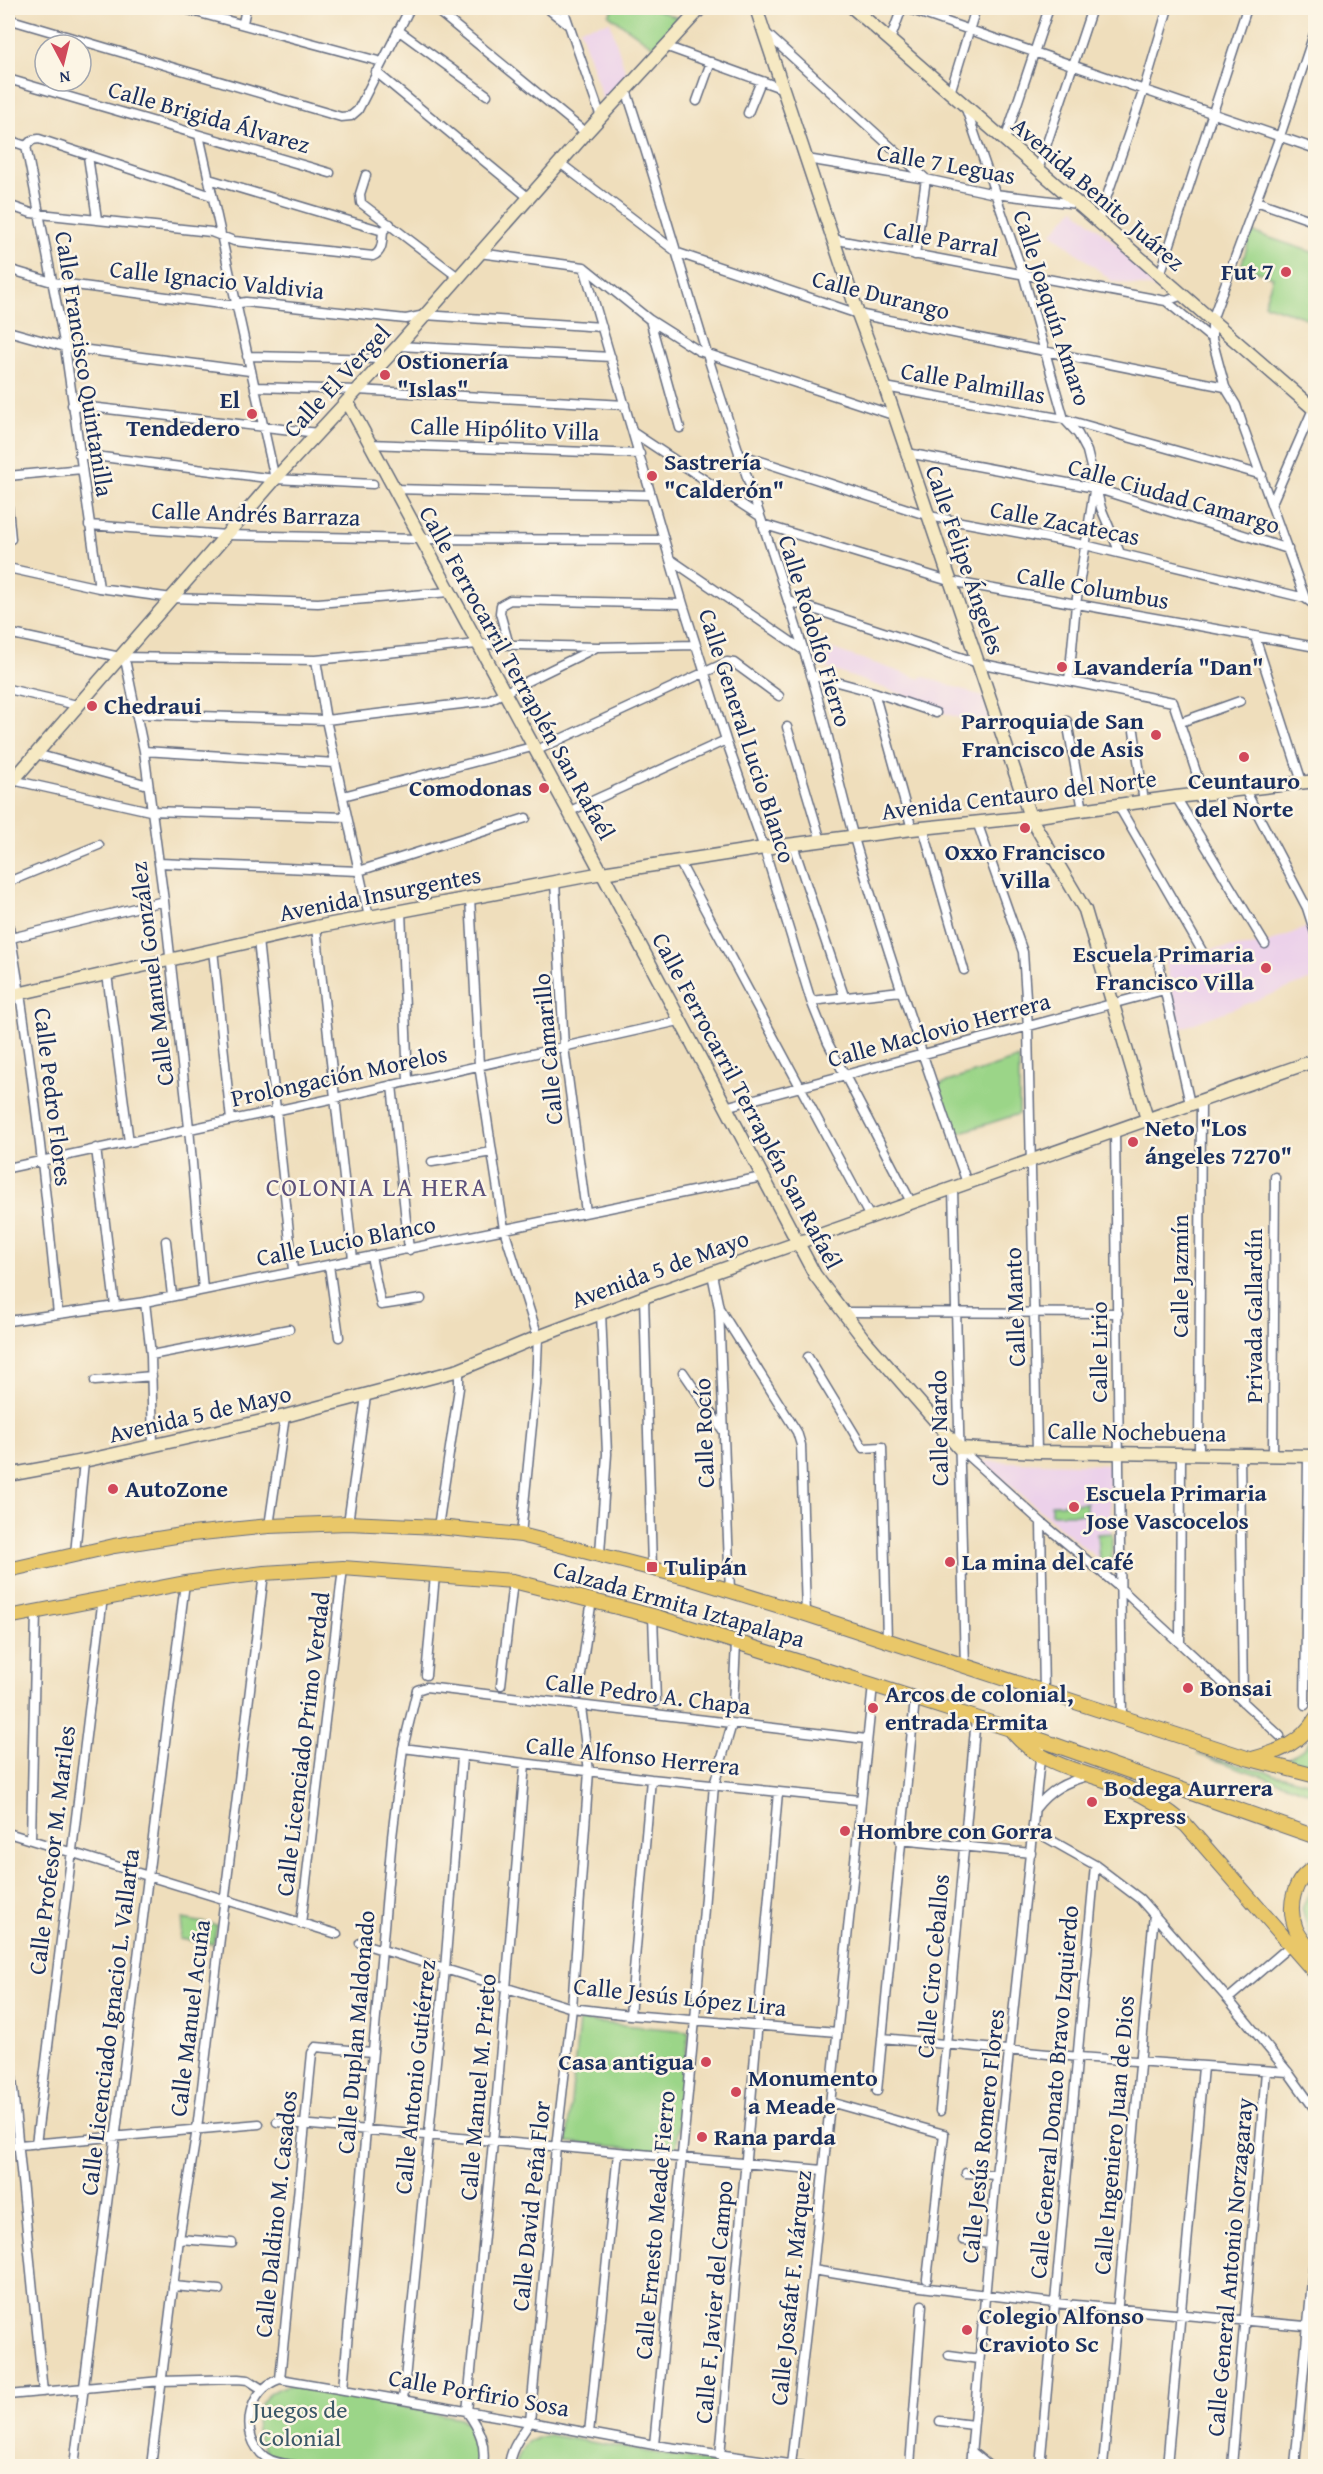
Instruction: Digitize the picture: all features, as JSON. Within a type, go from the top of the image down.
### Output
[{"type":"main road","name":"Calzada Ermita Iztapalapa","points":[[8,1570],[75,1554],[171,1537],[269,1526],[348,1522],[521,1535],[652,1567],[887,1640],[1044,1694],[1250,1760],[1316,1776]]},
{"type":"main road","name":"Calzada Ermita Iztapalapa","points":[[8,1617],[185,1582],[264,1573],[343,1568],[513,1581],[653,1616],[873,1685],[1011,1729],[1316,1837]]},
{"type":"main road","points":[[1250,1760],[1290,1745],[1302,1737],[1316,1718]]},
{"type":"main road","points":[[1011,1729],[1019,1740],[1039,1755],[1130,1789],[1164,1808],[1186,1825],[1316,1974]]},
{"type":"main road","points":[[1316,1867],[1300,1880],[1292,1903],[1297,1930],[1316,1957]]},
{"type":"street","points":[[182,8],[382,62]]},
{"type":"street","points":[[243,23],[246,8]]},
{"type":"street","points":[[8,19],[341,117],[351,116],[358,110],[410,8]]},
{"type":"street","points":[[434,8],[586,133]]},
{"type":"street","points":[[547,8],[569,26]]},
{"type":"street","points":[[563,8],[601,117]]},
{"type":"street","name":"Calle El Vergel","points":[[10,783],[275,479],[398,346],[586,133],[701,8]]},
{"type":"street","name":"Calle Felipe Ángeles","points":[[756,8],[832,239],[885,387],[1030,817],[1085,910],[1148,1119]]},
{"type":"street","name":"Avenida Benito Juárez","points":[[853,8],[1314,410]]},
{"type":"street","points":[[890,40],[904,8],[1316,149]]},
{"type":"street","points":[[951,93],[976,8]]},
{"type":"street","points":[[1005,140],[1049,8]]},
{"type":"street","points":[[1038,170],[1092,8]]},
{"type":"street","points":[[1098,222],[1144,89],[1168,8]]},
{"type":"street","points":[[1160,275],[1247,8]]},
{"type":"street","points":[[1305,598],[1236,405],[1225,387],[1212,339],[1212,320],[1280,136],[1316,28]]},
{"type":"street","points":[[398,30],[487,95]]},
{"type":"street","points":[[763,31],[926,179],[915,255]]},
{"type":"street","points":[[665,46],[782,88]]},
{"type":"street","points":[[697,102],[711,62]]},
{"type":"street","points":[[376,72],[529,198]]},
{"type":"street","name":"Calle Brigida Álvarez","points":[[8,78],[330,173]]},
{"type":"street","points":[[748,113],[761,81]]},
{"type":"street","name":"Calle Rodolfo Fierro","points":[[626,90],[758,515],[804,650],[854,837],[901,991],[967,1183]]},
{"type":"street","name":"Calle Joaquín Amaro","points":[[965,105],[1023,274],[1064,419],[1078,434],[1087,451],[1093,470],[1095,488],[1120,553]]},
{"type":"street","points":[[199,135],[275,479]]},
{"type":"street","points":[[8,140],[26,146],[32,140],[39,140],[212,196]]},
{"type":"street","name":"Calle Francisco Quintanilla","points":[[26,146],[65,347],[99,588]]},
{"type":"street","points":[[88,156],[97,219]]},
{"type":"street","name":"Calle 7 Leguas","points":[[807,159],[926,179],[995,194],[1078,204]]},
{"type":"street","name":"Calle Durango","points":[[560,163],[678,253],[858,314],[1225,387]]},
{"type":"street","points":[[366,175],[360,194],[362,203],[386,227],[458,277]]},
{"type":"street","points":[[209,178],[386,227]]},
{"type":"street","points":[[1256,201],[1316,222]]},
{"type":"street","points":[[8,206],[31,213],[211,232],[234,241],[373,256],[381,250],[386,227]]},
{"type":"street","name":"Calle Parral","points":[[832,239],[1166,301]]},
{"type":"street","points":[[479,254],[584,267]]},
{"type":"street","name":"Calle Palmillas","points":[[584,267],[650,320],[699,351],[893,414]]},
{"type":"street","name":"Calle General Lucio Blanco","points":[[584,267],[683,604],[726,740],[764,848],[811,1001],[845,1076],[911,1202]]},
{"type":"street","name":"Calle Ignacio Valdivia","points":[[8,268],[52,282],[228,305],[246,302],[406,319],[425,315],[602,327]]},
{"type":"street","points":[[1166,301],[1183,295]]},
{"type":"street","points":[[1166,301],[1212,339]]},
{"type":"street","points":[[650,320],[680,428]]},
{"type":"street","points":[[8,331],[65,347],[250,371]]},
{"type":"street","points":[[398,346],[611,357]]},
{"type":"street","points":[[247,356],[386,359]]},
{"type":"street","points":[[255,387],[357,390],[625,405]]},
{"type":"street","name":"Calle Palmillas","points":[[885,387],[1064,419],[1262,475]]},
{"type":"street","name":"Calle Ferrocarril Terraplén San Rafaél","points":[[347,401],[602,873],[817,1279],[876,1355],[959,1448],[1041,1522],[1119,1587],[1280,1736]]},
{"type":"street","points":[[72,405],[318,432]]},
{"type":"street","points":[[1272,503],[1314,410]]},
{"type":"street","points":[[634,433],[758,515]]},
{"type":"street","name":"Calle Hipólito Villa","points":[[369,444],[640,454]]},
{"type":"street","name":"Calle Ciudad Camargo","points":[[907,453],[1095,488],[1288,549]]},
{"type":"street","points":[[79,454],[275,479],[372,484]]},
{"type":"street","name":"Calle Zacatecas","points":[[739,454],[928,516],[1120,553],[1305,598],[1316,606]]},
{"type":"street","points":[[8,476],[82,469]]},
{"type":"street","points":[[1069,681],[1076,604],[1095,488]]},
{"type":"street","points":[[393,489],[651,495]]},
{"type":"street","points":[[8,507],[11,539]]},
{"type":"street","name":"Calle Columbus","points":[[762,524],[949,581],[1316,646]]},
{"type":"street","name":"Calle Andrés Barraza","points":[[89,525],[227,535],[664,540]]},
{"type":"street","points":[[670,559],[804,650]]},
{"type":"street","points":[[8,568],[99,588],[171,598],[318,603],[449,592]]},
{"type":"street","points":[[509,645],[500,613],[501,605],[510,600],[683,604]]},
{"type":"street","points":[[789,601],[978,663],[1173,702],[1203,794]]},
{"type":"street","points":[[8,633],[120,657],[316,660],[477,644],[598,647],[696,645]]},
{"type":"street","points":[[1255,637],[1311,784]]},
{"type":"street","points":[[137,714],[326,720],[487,701],[598,647]]},
{"type":"street","name":"Calle Manuel González","points":[[120,657],[126,664],[144,751],[150,811],[165,901],[189,1128],[203,1290]]},
{"type":"street","points":[[316,660],[326,720],[369,917]]},
{"type":"street","points":[[343,796],[534,749],[727,662],[734,663],[778,696]]},
{"type":"street","points":[[811,675],[874,692],[936,713]]},
{"type":"street","points":[[8,689],[77,705]]},
{"type":"street","points":[[874,692],[964,970]]},
{"type":"street","points":[[1180,722],[1240,701]]},
{"type":"street","points":[[1067,721],[1083,810]]},
{"type":"street","points":[[788,727],[821,841]]},
{"type":"street","points":[[1134,731],[1144,802]]},
{"type":"street","points":[[568,812],[726,740]]},
{"type":"street","points":[[144,751],[335,763]]},
{"type":"street","points":[[36,754],[148,785]]},
{"type":"street","points":[[10,783],[150,811],[347,816]]},
{"type":"street","name":"Avenida Centauro del Norte","points":[[764,848],[917,828],[1030,817],[1244,788],[1311,784]]},
{"type":"street","points":[[1244,788],[1307,908],[1316,936]]},
{"type":"street","points":[[1176,796],[1265,944]]},
{"type":"street","points":[[1118,805],[1202,951]]},
{"type":"street","points":[[159,863],[359,871],[526,818]]},
{"type":"street","name":"Calle Manto","points":[[978,822],[1023,952],[1028,1027],[1029,1160],[1037,1452]]},
{"type":"street","points":[[8,882],[99,845]]},
{"type":"street","points":[[793,845],[844,996]]},
{"type":"street","name":"Avenida Insurgentes","points":[[8,996],[316,927],[555,881],[764,848]]},
{"type":"street","points":[[679,861],[870,1217]]},
{"type":"street","name":"Calle Camarillo","points":[[555,881],[564,1047],[586,1212]]},
{"type":"street","points":[[470,898],[479,1065],[492,1152],[504,1229],[538,1337],[536,1385],[521,1535]]},
{"type":"street","points":[[10,942],[165,901]]},
{"type":"street","points":[[401,911],[408,1081]]},
{"type":"street","name":"Calle Pedro Flores","points":[[8,921],[42,1160],[58,1314]]},
{"type":"street","points":[[316,927],[353,1259]]},
{"type":"street","points":[[258,940],[293,1270]]},
{"type":"street","points":[[213,950],[231,1120]]},
{"type":"street","name":"Calle Jazmín","points":[[1158,960],[1164,990],[1196,1102],[1199,1453]]},
{"type":"street","points":[[107,974],[129,1142]]},
{"type":"street","name":"Calle Maclovio Herrera","points":[[725,1107],[1164,990]]},
{"type":"street","points":[[811,1001],[901,991]]},
{"type":"street","name":"Prolongación Morelos","points":[[8,1168],[277,1111],[679,1021]]},
{"type":"street","name":"Avenida 5 de Mayo","points":[[8,1475],[84,1461],[285,1416],[459,1370],[601,1312],[1316,1060]]},
{"type":"street","points":[[392,1085],[409,1250]]},
{"type":"street","name":"Calle Lirio","points":[[1115,1130],[1122,1718]]},
{"type":"street","points":[[96,1148],[115,1306]]},
{"type":"street","points":[[432,1162],[492,1152]]},
{"type":"street","name":"Calle Lucio Blanco","points":[[8,1321],[145,1302],[293,1270],[409,1250],[762,1177]]},
{"type":"street","name":"Privada Gallardín","points":[[1273,1455],[1275,1177]]},
{"type":"street","name":"Calle Nardo","points":[[953,1188],[964,1667]]},
{"type":"street","points":[[166,1241],[172,1296]]},
{"type":"street","points":[[371,1256],[381,1305],[421,1299]]},
{"type":"street","points":[[329,1265],[339,1337]]},
{"type":"street","name":"Calle Rocío","points":[[712,1274],[719,1308],[730,1591]]},
{"type":"street","points":[[644,1297],[652,1567]]},
{"type":"street","points":[[145,1302],[151,1355],[153,1446]]},
{"type":"street","points":[[719,1308],[797,1432],[801,1445],[806,1614]]},
{"type":"street","points":[[600,1553],[607,1454],[601,1312]]},
{"type":"street","points":[[844,1312],[1118,1313]]},
{"type":"street","points":[[151,1355],[289,1329]]},
{"type":"street","points":[[808,1357],[863,1448],[882,1447],[887,1640]]},
{"type":"street","points":[[438,1527],[459,1388],[459,1370]]},
{"type":"street","points":[[683,1372],[724,1432]]},
{"type":"street","points":[[95,1381],[152,1376]]},
{"type":"street","points":[[348,1522],[366,1396]]},
{"type":"street","points":[[269,1526],[285,1416]]},
{"type":"street","name":"Calle Nochebuena","points":[[959,1448],[1037,1452],[1312,1456]]},
{"type":"street","points":[[1180,1643],[1181,1453]]},
{"type":"street","points":[[1240,1455],[1244,1702]]},
{"type":"street","points":[[1305,1705],[1312,1456]]},
{"type":"street","points":[[75,1554],[84,1461]]},
{"type":"street","points":[[1041,1522],[1044,1694]]},
{"type":"street","name":"Calle Licenciado Primo Verdad","points":[[302,1924],[343,1568]]},
{"type":"street","name":"Calle Manuel Acuña","points":[[151,2466],[179,2239],[197,2129],[264,1573]]},
{"type":"street","points":[[426,1675],[435,1575]]},
{"type":"street","points":[[501,1685],[513,1581]]},
{"type":"street","name":"Calle Licenciado Ignacio L. Vallarta","points":[[74,2466],[185,1582]]},
{"type":"street","name":"Calle Profesor M. Mariles","points":[[36,2144],[103,1597]]},
{"type":"street","points":[[578,1695],[592,1599]]},
{"type":"street","points":[[31,1840],[36,1611]]},
{"type":"street","points":[[653,1616],[656,1702]]},
{"type":"street","points":[[733,1706],[736,1643]]},
{"type":"street","name":"Calle Josafat F. Márquez","points":[[789,2466],[813,2270],[859,1800],[873,1685]]},
{"type":"street","name":"Calle Pedro A. Chapa","points":[[426,1686],[581,1707],[866,1739]]},
{"type":"street","name":"Calle Duplan Maldonado","points":[[343,2389],[392,1837],[403,1748],[414,1695],[421,1687],[426,1686]]},
{"type":"street","points":[[877,2091],[915,1699]]},
{"type":"street","name":"Calle David Peña Flor","points":[[530,2422],[556,2147],[572,2008],[589,1771],[581,1707]]},
{"type":"street","name":"Calle Ciro Ceballos","points":[[940,2111],[976,1718]]},
{"type":"street","name":"Calle Ernesto Meade Fierro","points":[[654,2445],[714,1785],[732,1724]]},
{"type":"street","name":"Calle Jesús Romero Flores","points":[[970,2466],[996,2175],[1042,1740]]},
{"type":"street","name":"Calle Alfonso Herrera","points":[[403,1748],[651,1779],[859,1800]]},
{"type":"street","name":"Calle Antonio Gutiérrez","points":[[402,2400],[446,1969],[462,1757]]},
{"type":"street","name":"Calle Manuel M. Prieto","points":[[467,2412],[493,2142],[525,1764]]},
{"type":"street","points":[[1035,1810],[1054,1788],[1092,1775]]},
{"type":"street","points":[[630,2015],[651,1779]]},
{"type":"street","name":"Calle F. Javier del Campo","points":[[720,2456],[778,1792]]},
{"type":"street","points":[[1033,1830],[1095,1865],[1120,1883],[1154,1914],[1228,1999],[1288,2072],[1316,2111]]},
{"type":"street","points":[[8,1833],[338,1934]]},
{"type":"street","points":[[900,1840],[1031,1853]]},
{"type":"street","name":"Calle General Donato Bravo Izquierdo","points":[[1040,2466],[1095,1865]]},
{"type":"street","name":"Calle Ingeniero Juan de Dios","points":[[1103,2466],[1154,1914]]},
{"type":"street","name":"Calle Jesús López Lira","points":[[360,1943],[572,2008],[837,2032]]},
{"type":"street","points":[[1228,1999],[1291,1945]]},
{"type":"street","points":[[882,2038],[1079,2057],[1288,2072]]},
{"type":"street","points":[[8,2039],[12,2146],[43,2392]]},
{"type":"street","name":"Calle Daldino M. Casados","points":[[280,2379],[312,2053],[316,2047],[372,2052]]},
{"type":"street","points":[[1167,2466],[1203,2067]]},
{"type":"street","name":"Calle General Antonio Norzagaray","points":[[1232,2466],[1266,2071]]},
{"type":"street","points":[[830,2102],[944,2134],[927,2279]]},
{"type":"street","points":[[277,2122],[745,2165],[823,2170]]},
{"type":"street","points":[[12,2146],[259,2124]]},
{"type":"street","points":[[589,2433],[618,2153]]},
{"type":"street","points":[[966,2173],[996,2175]]},
{"type":"street","points":[[1295,2466],[1312,2326],[1316,2237]]},
{"type":"street","points":[[179,2239],[232,2243]]},
{"type":"street","points":[[963,2240],[990,2243]]},
{"type":"street","points":[[813,2270],[1054,2303],[1312,2326]]},
{"type":"street","points":[[173,2286],[219,2290]]},
{"type":"street","points":[[910,2466],[922,2304]]},
{"type":"street","points":[[949,2355],[980,2359]]},
{"type":"street","points":[[8,2395],[161,2381],[238,2379],[248,2380],[262,2389]]},
{"type":"street","points":[[280,2379],[262,2389],[254,2400],[250,2414],[250,2427],[256,2447],[274,2462],[302,2466]]},
{"type":"street","name":"Calle Porfirio Sosa","points":[[280,2379],[720,2456],[803,2466]]},
{"type":"street","points":[[467,2412],[477,2425],[484,2441],[483,2466]]},
{"type":"street","points":[[940,2421],[973,2425]]},
{"type":"street","points":[[509,2466],[515,2444],[530,2422]]},
{"type":"street","points":[[971,2451],[989,2466]]},
{"type":"street","points":[[720,2456],[732,2466]]},
{"type":"shaded area","points":[[610,22],[627,77],[604,103],[580,28]]},
{"type":"shaded area","points":[[1074,208],[1170,291],[1112,281],[1052,233]]},
{"type":"shaded area","points":[[812,642],[921,679],[922,676],[982,696],[993,730],[913,702],[914,698],[818,665]]},
{"type":"shaded area","points":[[1307,927],[1315,978],[1179,1029],[1164,954],[1265,944]]},
{"type":"shaded area","name":"Escuela Primaria Jose Vascocelos","points":[[982,1461],[1110,1465],[1112,1571]]},
{"type":"green space","points":[[614,8],[653,8],[680,19],[654,47],[609,15]]},
{"type":"green space","name":"Fut 7","points":[[1252,232],[1315,253],[1315,321],[1264,304],[1273,277],[1241,266]]},
{"type":"green space","points":[[1019,1058],[1019,1114],[955,1134],[938,1085]]},
{"type":"green space","points":[[1086,1503],[1086,1514],[1051,1514],[1051,1504]]},
{"type":"green space","points":[[1112,1533],[1112,1571],[1099,1560],[1097,1534]]},
{"type":"green space","points":[[1315,1732],[1315,1766],[1285,1761],[1306,1747]]},
{"type":"green space","points":[[1197,1754],[1315,1784],[1315,1794]]},
{"type":"green space","points":[[1315,1882],[1315,1945],[1311,1940],[1302,1909],[1312,1884]]},
{"type":"green space","points":[[183,1919],[217,1925],[213,1944],[180,1939]]},
{"type":"green space","points":[[579,2021],[688,2031],[676,2152],[567,2142]]},
{"type":"green space","name":"Juegos de Colonial","points":[[291,2385],[460,2418],[471,2427],[478,2439],[480,2459],[477,2466],[367,2467],[274,2457],[260,2442],[257,2414],[268,2395]]},
{"type":"green space","points":[[549,2435],[708,2462],[717,2466],[515,2466],[519,2454],[526,2445]]},
{"type":"place","name":"Fut 7","points":[[1286,272]]},
{"type":"place","name":"Ostionería \"Islas\"","points":[[385,375]]},
{"type":"place","name":"El Tendedero","points":[[252,414]]},
{"type":"place","name":"Sastrería \"Calderón\"","points":[[652,476]]},
{"type":"place","name":"Lavandería \"Dan\"","points":[[1062,667]]},
{"type":"place","name":"Chedraui","points":[[92,706]]},
{"type":"place","name":"Parroquia de San Francisco de Asis","points":[[1156,735]]},
{"type":"place","name":"Ceuntauro del Norte","points":[[1244,757]]},
{"type":"place","name":"Comodonas","points":[[544,788]]},
{"type":"place","name":"Oxxo Francisco Villa","points":[[1025,828]]},
{"type":"place","name":"Escuela Primaria Francisco Villa","points":[[1266,968]]},
{"type":"place","name":"Neto \"Los ángeles 7270\"","points":[[1133,1142]]},
{"type":"place","name":"AutoZone","points":[[113,1489]]},
{"type":"place","name":"Escuela Primaria Jose Vascocelos","points":[[1074,1507]]},
{"type":"place","name":"La mina del café","points":[[950,1562]]},
{"type":"place","name":"Tulipán","points":[[652,1567]]},
{"type":"place","name":"Bonsai","points":[[1188,1688]]},
{"type":"place","name":"Arcos de colonial, entrada Ermita","points":[[873,1708]]},
{"type":"place","name":"Bodega Aurrera Express","points":[[1092,1802]]},
{"type":"place","name":"Hombre con Gorra","points":[[845,1831]]},
{"type":"place","name":"Casa antigua","points":[[706,2062]]},
{"type":"place","name":"Monumento a Meade","points":[[736,2092]]},
{"type":"place","name":"Rana parda","points":[[702,2137]]},
{"type":"place","name":"Colegio Alfonso Cravioto Sc","points":[[967,2330]]},
{"type":"district","name":"COLONIA LA HERA","points":[[377,1187]]}]
